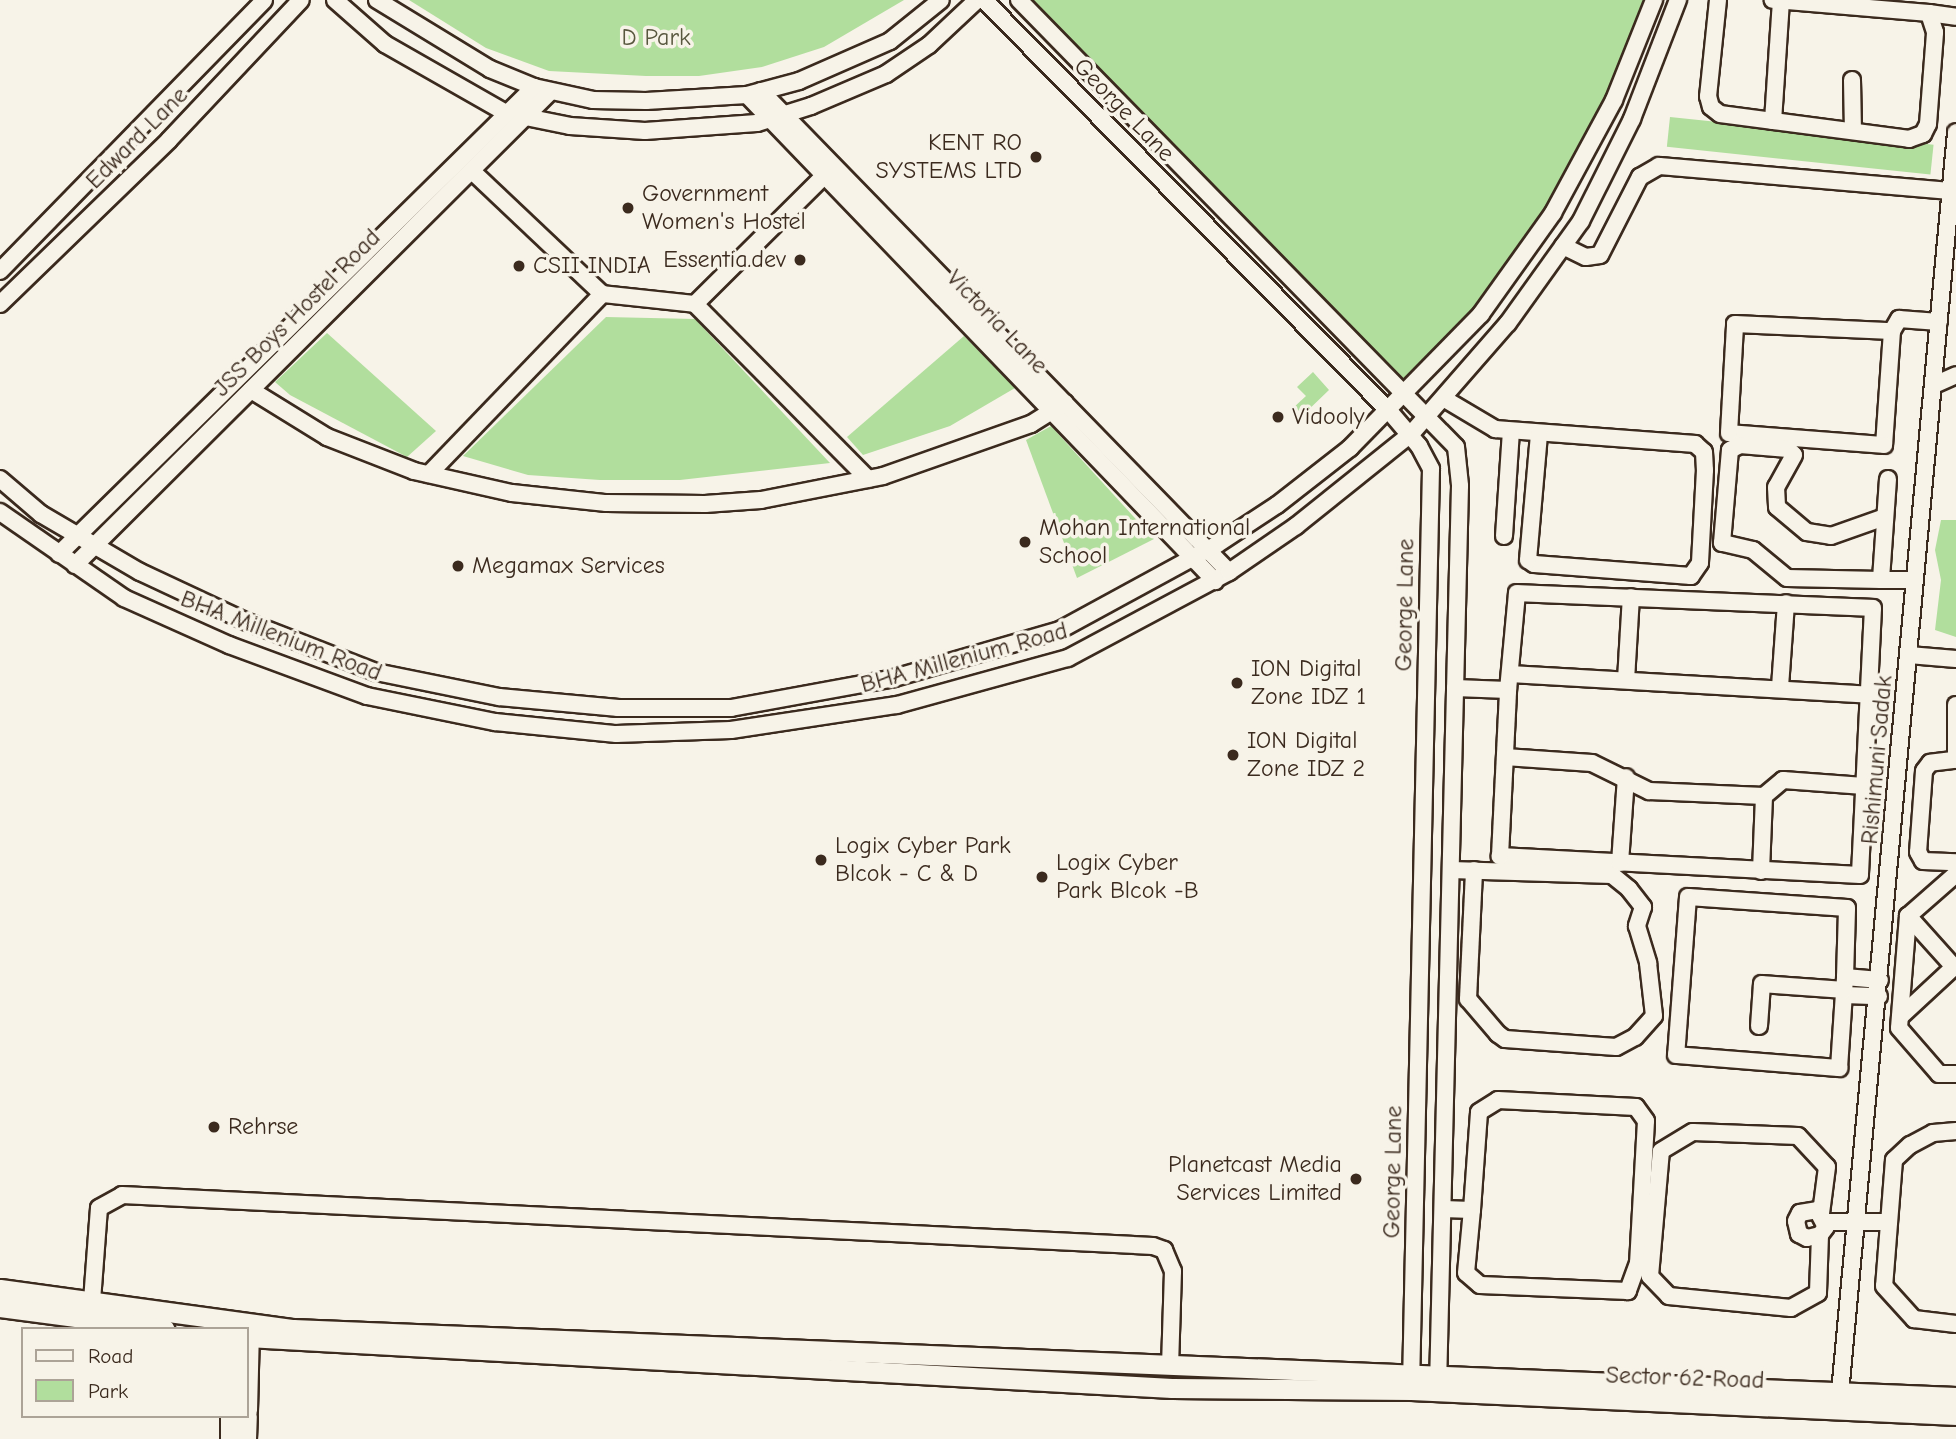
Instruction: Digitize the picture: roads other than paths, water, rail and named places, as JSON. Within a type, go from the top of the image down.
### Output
[{"type":"street","name":"Edward Lane","points":[[0,271],[264,0]]},
{"type":"street","name":"Edward Lane","points":[[0,304],[169,140],[301,0]]},
{"type":"street","points":[[335,0],[385,44],[506,113],[570,127],[645,131],[705,129],[777,117],[886,74],[929,45],[977,0]]},
{"type":"street","points":[[377,0],[490,69],[542,90],[593,100],[646,101],[754,93],[845,64],[890,41],[941,0]]},
{"type":"street","name":"George Lane","points":[[984,0],[1411,434],[1431,470],[1411,1383]]},
{"type":"street","name":"George Lane","points":[[1019,0],[1428,415],[1456,447],[1460,486],[1438,1384]]},
{"type":"street","name":"BHA Millenium Road","points":[[0,479],[41,514],[140,572],[245,621],[376,671],[499,697],[618,708],[731,708],[894,678],[1060,630],[1208,550],[1277,505],[1390,412],[1481,314],[1553,214],[1614,100],[1654,0]]},
{"type":"street","name":"BHA Millenium Road","points":[[0,512],[124,598],[229,645],[367,696],[495,722],[616,734],[731,730],[897,705],[1068,658],[1230,572],[1296,526],[1411,434],[1508,323],[1581,221],[1632,120],[1678,0]]},
{"type":"street","points":[[1718,0],[1711,107],[1720,114],[1909,139],[1923,134],[1928,124],[1935,32],[1928,13]]},
{"type":"street","points":[[1773,0],[1956,17]]},
{"type":"street","points":[[1773,121],[1781,1]]},
{"type":"street","points":[[1852,80],[1853,131]]},
{"type":"street","name":"JSS Boys Hostel Road","points":[[59,554],[506,113],[542,90]]},
{"type":"street","name":"JSS Boys Hostel Road","points":[[75,565],[526,118],[542,90]]},
{"type":"street","name":"Victoria Lane","points":[[754,93],[1058,407],[1215,581]]},
{"type":"street","points":[[645,131],[646,101]]},
{"type":"street","name":"Victoria Lane","points":[[777,117],[824,176],[1230,572]]},
{"type":"street","name":"Rishimuni Sadak","points":[[1840,1393],[1909,655],[1912,580],[1934,385],[1956,132]]},
{"type":"street","points":[[1563,246],[1586,257],[1600,255],[1640,177],[1659,166],[1951,191]]},
{"type":"street","points":[[472,171],[602,295],[695,304],[868,479]]},
{"type":"street","points":[[695,304],[824,176]]},
{"type":"street","points":[[429,474],[602,295]]},
{"type":"street","points":[[1892,331],[1735,324],[1729,433],[1884,445],[1892,331],[1899,319],[1939,322]]},
{"type":"street","points":[[276,340],[289,353]]},
{"type":"street","points":[[1934,385],[1956,375]]},
{"type":"street","points":[[251,390],[327,437],[429,474],[512,493],[606,503],[705,505],[761,500],[868,479],[971,447],[1058,407]]},
{"type":"street","points":[[1443,398],[1494,429],[1695,444],[1704,452],[1700,563],[1691,576],[1534,564],[1528,559],[1539,433]]},
{"type":"street","points":[[1504,536],[1511,431]]},
{"type":"street","points":[[1885,517],[1831,536],[1807,532],[1777,507],[1776,487],[1794,455],[1788,449],[1740,445],[1730,450],[1723,543],[1754,550],[1787,578],[1912,580]]},
{"type":"street","points":[[1881,580],[1888,480]]},
{"type":"street","points":[[1517,593],[1631,597],[1874,608],[1860,875],[1500,856],[1509,682],[1517,593]]},
{"type":"street","points":[[1626,680],[1631,597]]},
{"type":"street","points":[[1780,687],[1786,603]]},
{"type":"street","points":[[1909,655],[1956,659]]},
{"type":"street","points":[[1455,688],[1509,682],[1626,680],[1780,687],[1869,695]]},
{"type":"street","points":[[1956,705],[1954,760],[1930,764],[1924,771],[1918,852],[1923,861],[1956,862]]},
{"type":"street","points":[[1505,757],[1592,763],[1626,777],[1649,791],[1764,796],[1783,780],[1864,786]]},
{"type":"street","points":[[1620,863],[1626,777]]},
{"type":"street","points":[[1761,871],[1764,796]]},
{"type":"street","points":[[1451,870],[1475,870],[1612,875],[1629,889],[1643,907],[1637,926],[1648,963],[1654,1016],[1635,1037],[1616,1047],[1505,1039],[1498,1034],[1468,999],[1475,870]]},
{"type":"street","points":[[1956,874],[1908,916],[1899,1028],[1939,1074],[1956,1074]]},
{"type":"street","points":[[1688,898],[1847,908],[1844,987],[1839,1068],[1676,1055],[1688,898]]},
{"type":"street","points":[[1900,1017],[1954,967],[1908,916]]},
{"type":"street","points":[[1759,1026],[1762,984],[1844,987],[1880,981],[1904,968]]},
{"type":"street","points":[[1498,1100],[1636,1107],[1646,1121],[1638,1263],[1628,1291],[1480,1285],[1466,1273],[1472,1210],[1479,1112],[1498,1100]]},
{"type":"street","points":[[1956,1131],[1933,1133],[1910,1145],[1894,1160],[1884,1286],[1914,1319],[1956,1324]]},
{"type":"street","points":[[1693,1132],[1798,1136],[1826,1167],[1822,1223],[1818,1293],[1791,1308],[1669,1296],[1650,1276],[1661,1151],[1693,1132]]},
{"type":"street","points":[[93,1301],[96,1221],[99,1208],[122,1195],[1153,1246],[1171,1259],[1173,1271],[1170,1364]]},
{"type":"street","points":[[1443,1209],[1472,1210]]},
{"type":"street","points":[[1822,1223],[1889,1222]]},
{"type":"street","points":[[0,1289],[93,1301],[231,1327]]},
{"type":"street","points":[[0,1307],[150,1327]]},
{"type":"street","points":[[248,1329],[1160,1388],[1411,1383]]},
{"type":"street","points":[[248,1329],[307,1329],[1170,1364],[1411,1383]]},
{"type":"street","name":"Sector 62 Road","points":[[1411,1383],[1956,1397]]},
{"type":"street","name":"Sector 62 Road","points":[[1438,1384],[1956,1415]]},
{"type":"street","points":[[230,1418],[230,1439]]},
{"type":"street","points":[[246,1439],[247,1418]]},
{"type":"place","name":"KENT RO SYSTEMS LTD","points":[[1036,157]]},
{"type":"place","name":"Government Women's Hostel","points":[[628,208]]},
{"type":"place","name":"Essentia.dev","points":[[800,260]]},
{"type":"place","name":"CSII INDIA","points":[[519,266]]},
{"type":"place","name":"Vidooly","points":[[1278,417]]},
{"type":"place","name":"Mohan International School","points":[[1025,542]]},
{"type":"place","name":"Megamax Services","points":[[458,566]]},
{"type":"place","name":"ION Digital Zone IDZ 1","points":[[1237,683]]},
{"type":"place","name":"ION Digital Zone IDZ 2","points":[[1233,755]]},
{"type":"place","name":"Logix Cyber Park Blcok - C & D","points":[[821,860]]},
{"type":"place","name":"Logix Cyber Park Blcok -B","points":[[1042,877]]},
{"type":"place","name":"Rehrse","points":[[214,1127]]},
{"type":"place","name":"Planetcast Media Services Limited","points":[[1356,1179]]},
{"type":"park label","name":"D Park","points":[[656,38]]}]
